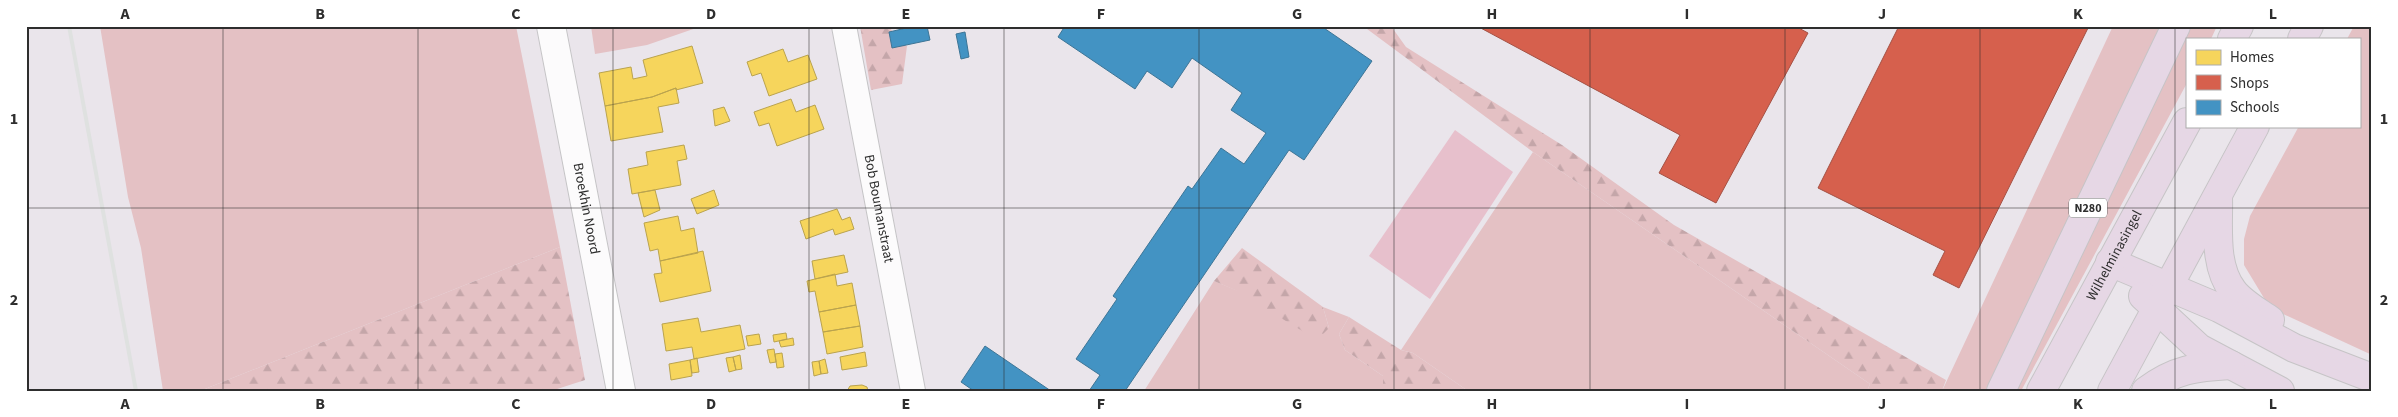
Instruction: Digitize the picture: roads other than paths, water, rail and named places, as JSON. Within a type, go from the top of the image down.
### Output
[{"type":"main road","name":"N280","points":[[2000,391],[2176,26]]},
{"type":"main road","points":[[2233,38],[2239,26]]},
{"type":"main road","points":[[2303,38],[2309,26]]},
{"type":"main road","name":"Wilhelminasingel","points":[[2041,391],[2186,124]]},
{"type":"main road","points":[[2112,391],[2254,128]]},
{"type":"main road","points":[[2218,194],[2219,257],[2232,290],[2244,302],[2329,364]]},
{"type":"main road","points":[[2110,262],[2162,298],[2199,348],[2280,391]]},
{"type":"main road","points":[[2162,298],[2219,308],[2294,348],[2329,364],[2372,378]]},
{"type":"main road","points":[[2146,391],[2171,374],[2190,368],[2231,365]]},
{"type":"street","name":"Broekhin Noord","points":[[552,26],[621,391]]},
{"type":"street","name":"Bob Boumanstraat","points":[[844,26],[912,391]]},
{"type":"railway","points":[[69,26],[136,391]]}]
